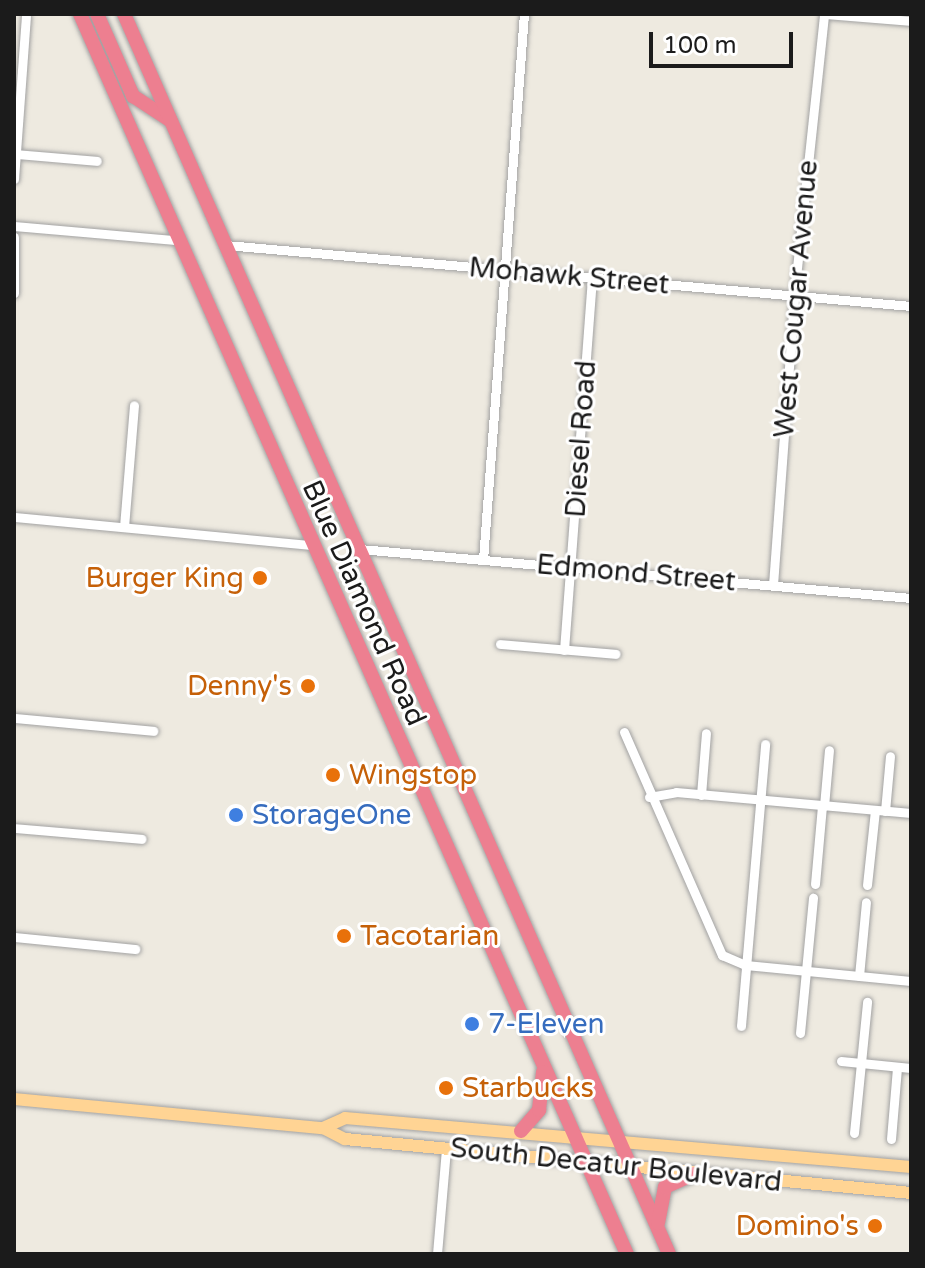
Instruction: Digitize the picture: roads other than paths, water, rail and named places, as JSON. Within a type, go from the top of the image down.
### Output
[{"type":"highway","name":"Blue Diamond Road","points":[[80,14],[175,240],[627,1254]]},
{"type":"highway","points":[[97,14],[133,96],[172,122]]},
{"type":"highway","name":"Blue Diamond Road","points":[[124,14],[669,1254]]},
{"type":"highway","points":[[521,1131],[540,1105],[543,1067]]},
{"type":"highway","points":[[659,1231],[658,1207],[665,1187],[694,1174]]},
{"type":"main road","name":"South Decatur Boulevard","points":[[14,1099],[323,1128],[345,1139],[631,1169],[911,1193]]},
{"type":"main road","name":"South Decatur Boulevard","points":[[323,1128],[345,1118],[911,1167]]},
{"type":"street","points":[[483,560],[524,14]]},
{"type":"street","points":[[824,14],[911,21]]},
{"type":"street","name":"West Cougar Avenue","points":[[773,585],[794,296],[824,14]]},
{"type":"street","points":[[14,179],[26,16]]},
{"type":"street","points":[[16,154],[97,161]]},
{"type":"street","points":[[14,226],[175,240]]},
{"type":"street","points":[[14,237],[14,293]]},
{"type":"street","name":"Mohawk Street","points":[[226,245],[911,306]]},
{"type":"street","name":"Diesel Road","points":[[564,650],[592,277]]},
{"type":"street","points":[[124,527],[134,405]]},
{"type":"street","points":[[14,517],[310,545]]},
{"type":"street","name":"Edmond Street","points":[[360,549],[911,598]]},
{"type":"street","points":[[500,644],[616,654]]},
{"type":"street","points":[[14,718],[153,731]]},
{"type":"street","points":[[624,732],[649,797],[716,948],[745,965],[806,971],[910,981],[911,967]]},
{"type":"street","points":[[701,795],[706,733]]},
{"type":"street","points":[[741,1026],[765,744]]},
{"type":"street","points":[[815,884],[829,750]]},
{"type":"street","points":[[867,885],[890,756]]},
{"type":"street","points":[[649,797],[701,795],[911,813]]},
{"type":"street","points":[[14,828],[142,839]]},
{"type":"street","points":[[800,1033],[813,898]]},
{"type":"street","points":[[859,976],[866,902]]},
{"type":"street","points":[[14,937],[135,949]]},
{"type":"street","points":[[854,1133],[867,1002]]},
{"type":"street","points":[[841,1061],[911,1068]]},
{"type":"street","points":[[891,1139],[897,1067]]},
{"type":"street","points":[[437,1254],[446,1149]]},
{"type":"place","name":"Burger King","points":[[260,578]]},
{"type":"place","name":"Denny's","points":[[308,686]]},
{"type":"place","name":"Wingstop","points":[[333,775]]},
{"type":"place","name":"StorageOne","points":[[236,815]]},
{"type":"place","name":"Tacotarian","points":[[344,936]]},
{"type":"place","name":"7-Eleven","points":[[472,1024]]},
{"type":"place","name":"Starbucks","points":[[446,1088]]},
{"type":"place","name":"Domino's","points":[[875,1226]]}]
